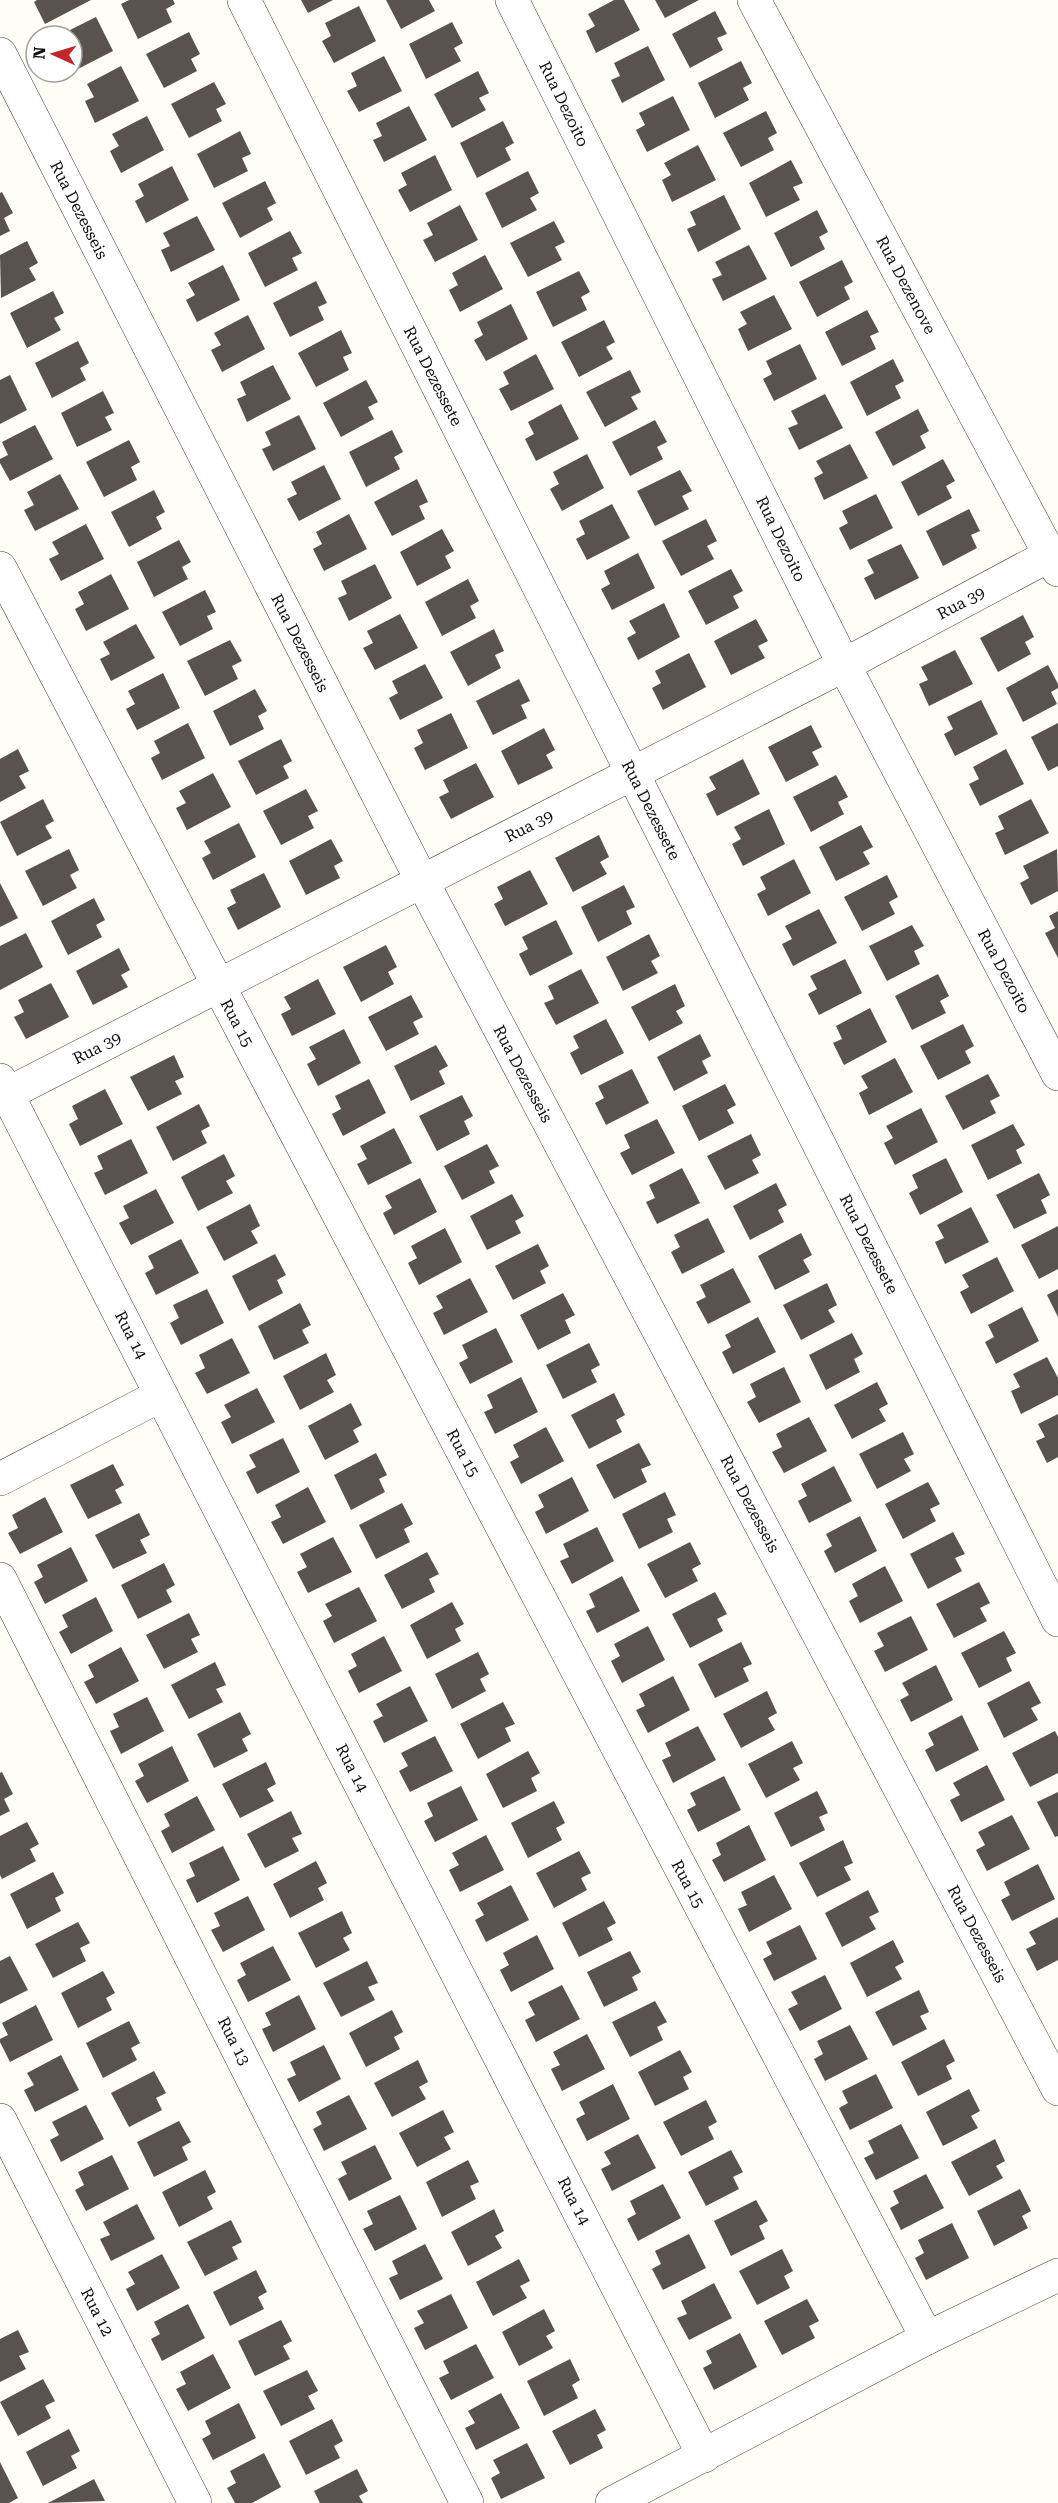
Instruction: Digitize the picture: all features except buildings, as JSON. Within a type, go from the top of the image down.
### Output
[{"type":"street","name":"Rua Dezessete","points":[[244,0],[1058,1620]]},
{"type":"street","name":"Rua Dezoito","points":[[512,0],[844,665],[1058,1074]]},
{"type":"street","name":"Rua Dezenove","points":[[754,0],[1054,563]]},
{"type":"street","name":"Rua Dezesseis","points":[[0,54],[422,881],[1058,2089]]},
{"type":"street","name":"Rua 39","points":[[3,1087],[218,986],[844,665],[1054,563]]},
{"type":"street","name":"Rua 15","points":[[0,568],[927,2338]]},
{"type":"street","name":"Rua 14","points":[[3,1087],[704,2456]]},
{"type":"street","points":[[0,1479],[161,1395]]},
{"type":"street","name":"Rua 13","points":[[0,1580],[467,2503]]},
{"type":"street","name":"Rua 12","points":[[0,2120],[195,2503]]},
{"type":"street","points":[[612,2503],[927,2338],[1058,2275]]}]
